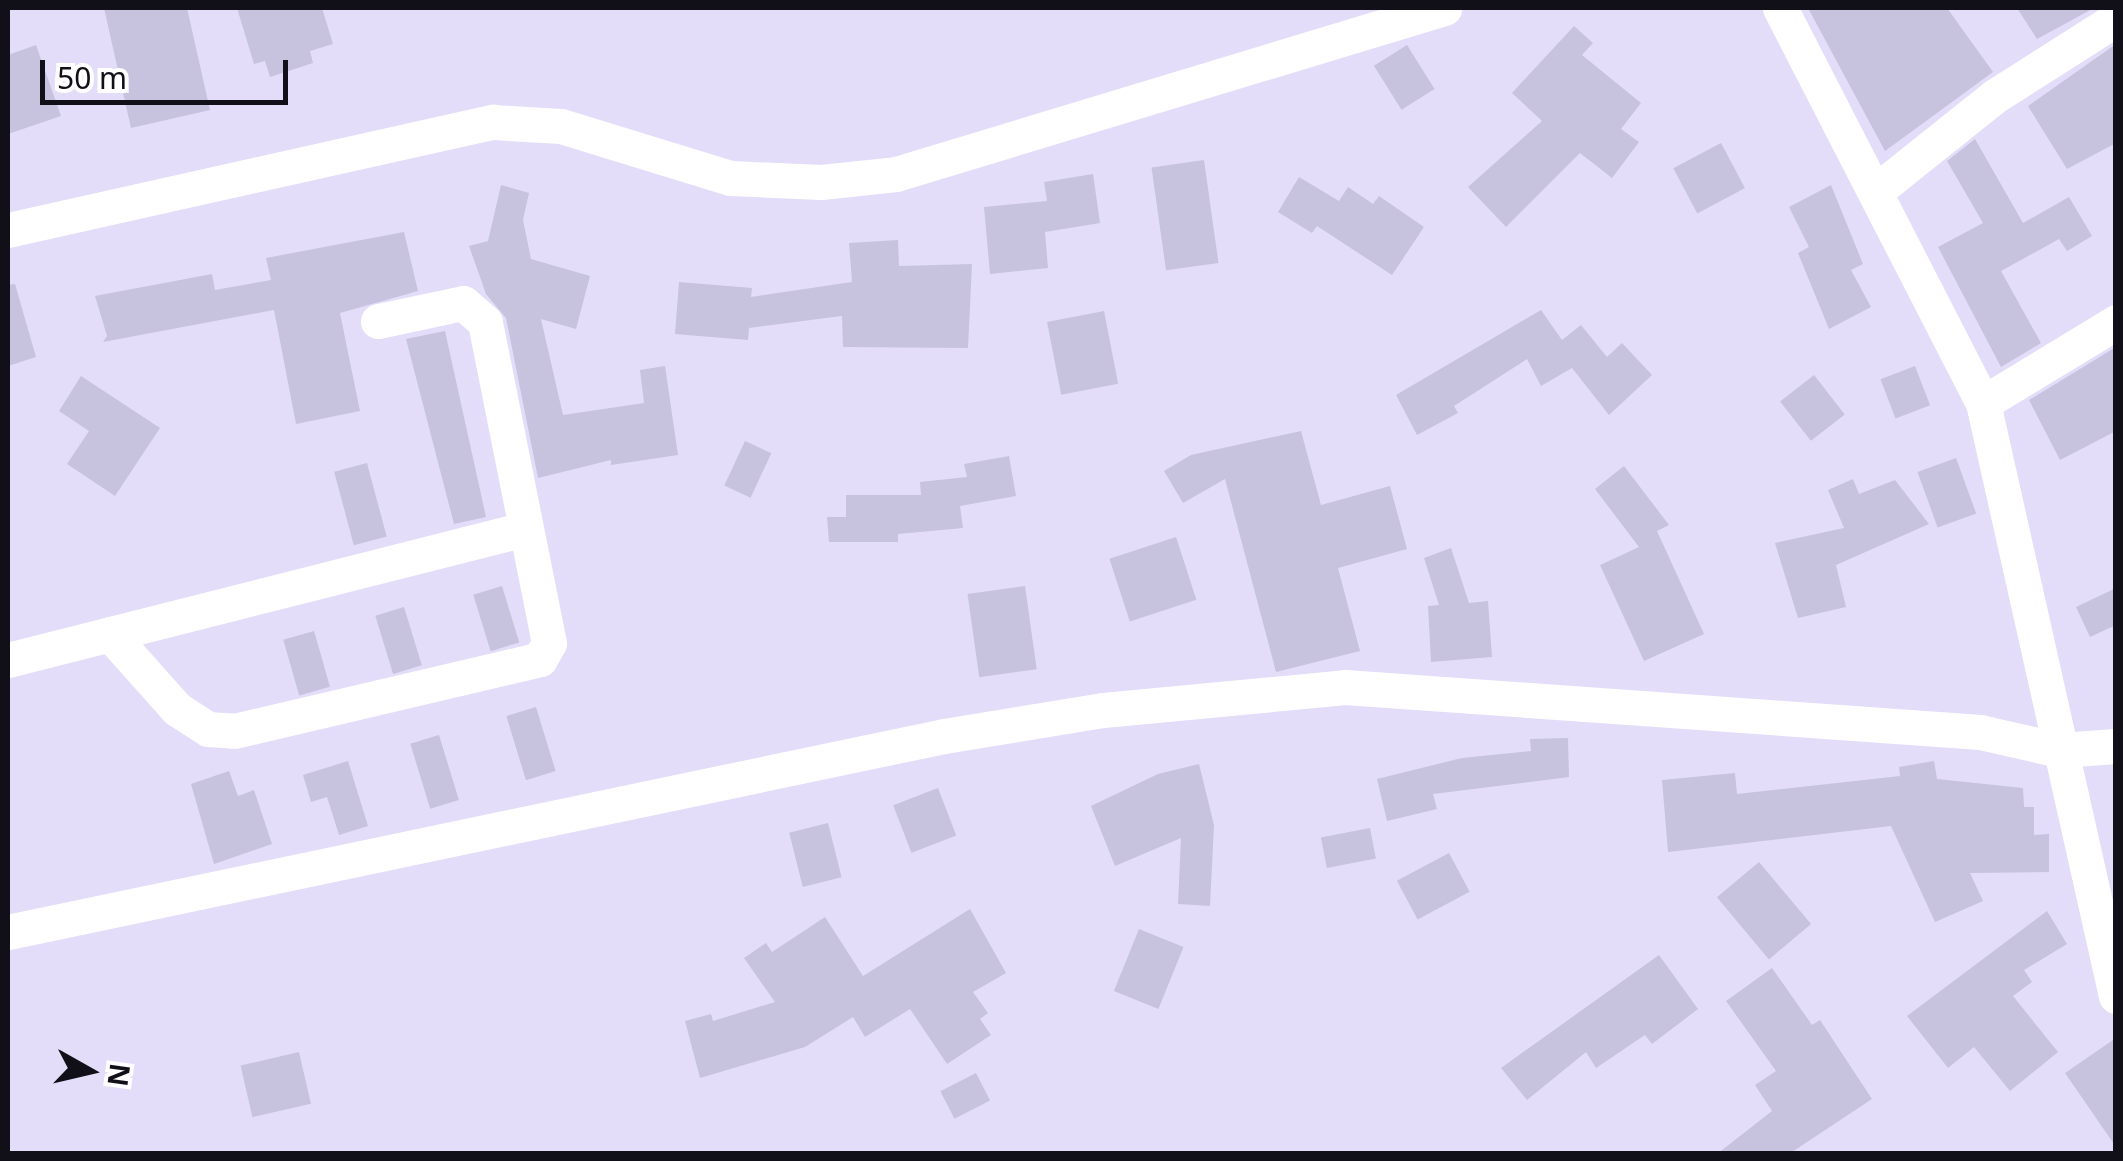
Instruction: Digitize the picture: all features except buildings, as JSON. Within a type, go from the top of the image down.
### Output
[{"type":"street","points":[[8,230],[492,122],[561,126],[730,178],[821,182],[896,174],[1444,8]]},
{"type":"street","points":[[1780,8],[1983,403],[2116,996]]},
{"type":"street","points":[[1876,192],[1995,96],[2116,18]]},
{"type":"street","points":[[110,634],[177,709],[208,729],[234,731],[522,668],[540,659],[548,642],[485,322],[463,303],[378,321]]},
{"type":"street","points":[[1983,403],[2116,322]]},
{"type":"street","points":[[8,660],[524,529]]},
{"type":"street","points":[[8,932],[944,736],[1104,710],[1345,687],[1980,732],[2059,750],[2116,746]]}]
